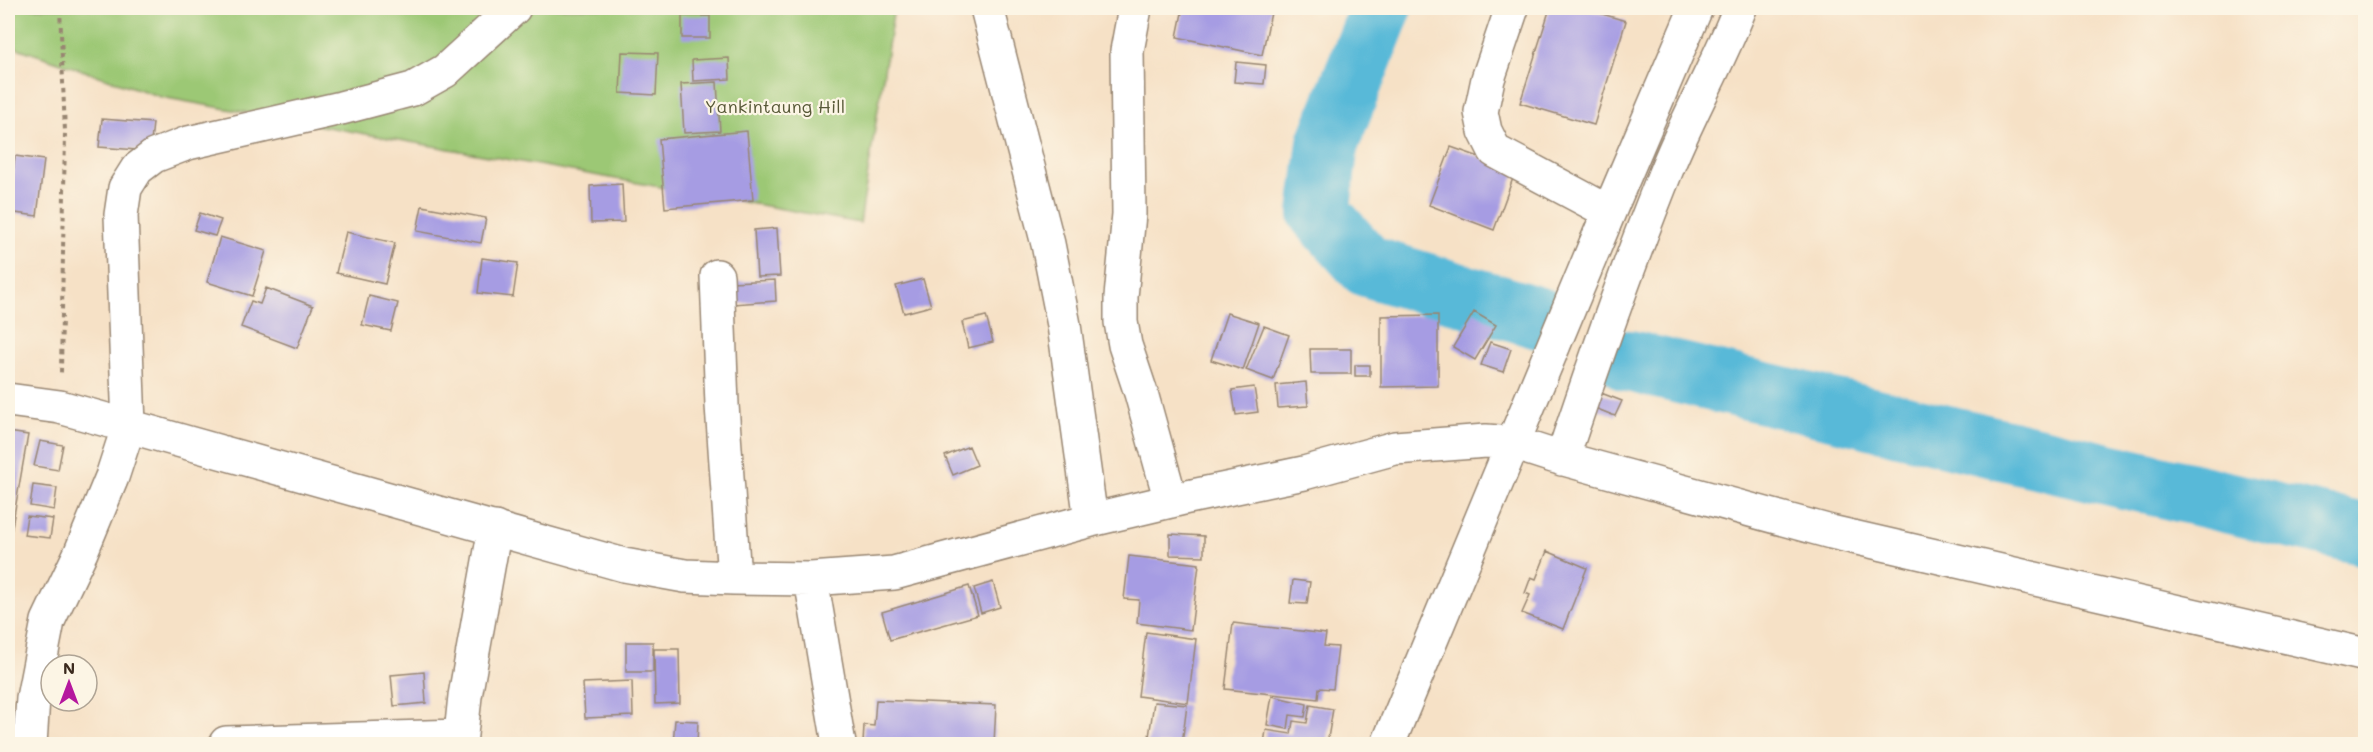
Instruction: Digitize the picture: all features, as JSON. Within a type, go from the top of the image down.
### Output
[{"type":"street","points":[[30,744],[33,698],[48,621],[90,531],[112,477],[129,425],[120,215],[125,189],[137,169],[154,156],[188,143],[413,89],[445,71],[514,8]]},
{"type":"street","points":[[987,8],[1048,244],[1064,325],[1091,520]]},
{"type":"street","points":[[1136,8],[1127,51],[1130,189],[1120,297],[1121,322],[1125,345],[1171,501]]},
{"type":"street","points":[[1512,8],[1488,79],[1481,112],[1485,131],[1495,151],[1609,212]]},
{"type":"street","points":[[1388,744],[1516,444],[1609,212],[1696,8]]},
{"type":"street","points":[[1558,457],[1661,183],[1682,133],[1714,70],[1740,8]]},
{"type":"street","points":[[717,276],[722,405],[734,578]]},
{"type":"street","points":[[8,400],[60,407],[129,425],[624,565],[685,576],[734,578],[812,579],[894,573],[1091,520],[1304,473],[1395,448],[1486,441],[1516,444],[1831,532],[2366,655]]},
{"type":"street","points":[[226,743],[460,740],[465,696],[495,528]]},
{"type":"street","points":[[812,579],[839,744]]},
{"type":"path","points":[[60,8],[65,132],[60,407]]},
{"type":"green space","name":"Yankintaung Hill","points":[[8,8],[894,8],[860,223],[161,97],[8,45]]},
{"type":"building","points":[[1183,8],[1272,8],[1262,55],[1177,37]]},
{"type":"building","points":[[1550,8],[1582,8],[1626,21],[1594,125],[1520,103]]},
{"type":"building","points":[[682,16],[710,16],[710,38],[682,38]]},
{"type":"building","points":[[622,52],[658,53],[656,95],[620,93]]},
{"type":"building","points":[[729,58],[730,79],[693,81],[692,60]]},
{"type":"building","points":[[1236,62],[1266,65],[1264,84],[1234,82]]},
{"type":"building","points":[[717,82],[720,131],[684,133],[681,84]]},
{"type":"building","points":[[102,119],[153,123],[150,151],[99,147]]},
{"type":"building","points":[[747,131],[753,200],[665,208],[659,139]]},
{"type":"building","points":[[1451,147],[1516,170],[1494,230],[1429,205]]},
{"type":"building","points":[[15,156],[44,160],[37,216],[8,212]]},
{"type":"building","points":[[622,184],[624,222],[591,223],[590,186]]},
{"type":"building","points":[[422,206],[486,218],[481,243],[417,231]]},
{"type":"building","points":[[200,213],[221,220],[215,236],[194,230]]},
{"type":"building","points":[[777,228],[780,276],[757,277],[754,230]]},
{"type":"building","points":[[346,232],[395,243],[385,284],[336,273]]},
{"type":"building","points":[[220,237],[266,251],[252,296],[207,282]]},
{"type":"building","points":[[482,258],[518,263],[513,297],[478,293]]},
{"type":"building","points":[[923,279],[931,306],[904,313],[896,286]]},
{"type":"building","points":[[775,280],[776,301],[733,304],[731,282]]},
{"type":"building","points":[[266,288],[313,306],[297,348],[241,327],[251,301],[260,304]]},
{"type":"building","points":[[369,296],[398,303],[391,331],[362,325]]},
{"type":"building","points":[[1474,312],[1496,325],[1475,360],[1453,347]]},
{"type":"building","points":[[1227,313],[1259,323],[1243,370],[1211,360]]},
{"type":"building","points":[[1438,315],[1438,386],[1381,387],[1381,316]]},
{"type":"building","points":[[986,316],[993,342],[968,348],[962,322]]},
{"type":"building","points":[[1264,326],[1289,335],[1273,380],[1246,370]]},
{"type":"building","points":[[1490,342],[1511,349],[1503,372],[1481,365]]},
{"type":"building","points":[[1310,349],[1351,349],[1351,374],[1311,374]]},
{"type":"building","points":[[1355,365],[1370,365],[1370,376],[1355,376]]},
{"type":"building","points":[[1306,382],[1308,406],[1278,408],[1276,385]]},
{"type":"building","points":[[1254,387],[1258,412],[1236,415],[1232,390]]},
{"type":"building","points":[[1601,393],[1622,401],[1615,416],[1595,408]]},
{"type":"building","points":[[8,432],[28,435],[9,544],[8,544]]},
{"type":"building","points":[[40,441],[63,445],[58,470],[34,466]]},
{"type":"building","points":[[969,446],[977,465],[953,475],[945,456]]},
{"type":"building","points":[[33,485],[57,488],[54,510],[30,506]]},
{"type":"building","points":[[27,516],[53,519],[50,538],[24,535]]},
{"type":"building","points":[[1170,534],[1204,536],[1204,556],[1170,555]]},
{"type":"building","points":[[1547,551],[1587,568],[1563,629],[1522,613],[1530,595],[1525,593],[1531,577],[1536,579]]},
{"type":"building","points":[[1129,556],[1199,564],[1191,630],[1137,623],[1139,600],[1124,599]]},
{"type":"building","points":[[1293,580],[1310,582],[1307,604],[1290,603]]},
{"type":"building","points":[[993,582],[1000,607],[981,613],[974,588]]},
{"type":"building","points":[[969,586],[978,615],[890,640],[882,612]]},
{"type":"building","points":[[1233,623],[1326,634],[1324,646],[1338,647],[1333,689],[1319,688],[1318,699],[1225,689]]},
{"type":"building","points":[[1146,632],[1196,639],[1188,703],[1138,696]]},
{"type":"building","points":[[626,642],[653,642],[653,672],[626,672]]},
{"type":"building","points":[[654,649],[679,649],[680,703],[655,704]]},
{"type":"building","points":[[424,672],[426,703],[394,706],[391,675]]},
{"type":"building","points":[[632,681],[633,716],[585,718],[583,683]]},
{"type":"building","points":[[1272,696],[1307,704],[1305,717],[1290,715],[1288,729],[1267,725]]},
{"type":"building","points":[[876,700],[996,705],[994,744],[863,744],[864,725],[874,726]]},
{"type":"building","points":[[1154,702],[1187,705],[1182,744],[1148,744]]},
{"type":"building","points":[[1310,705],[1333,709],[1327,744],[1264,744],[1266,730],[1291,734],[1293,721],[1307,723]]},
{"type":"building","points":[[675,720],[698,721],[697,744],[673,744]]},
{"type":"building","points":[[766,740],[789,740],[789,744],[766,744]]},
{"type":"waterway","points":[[1381,8],[1328,143],[1319,213],[1367,266],[1539,318]]},
{"type":"waterway","points":[[1629,361],[2366,535]]}]
